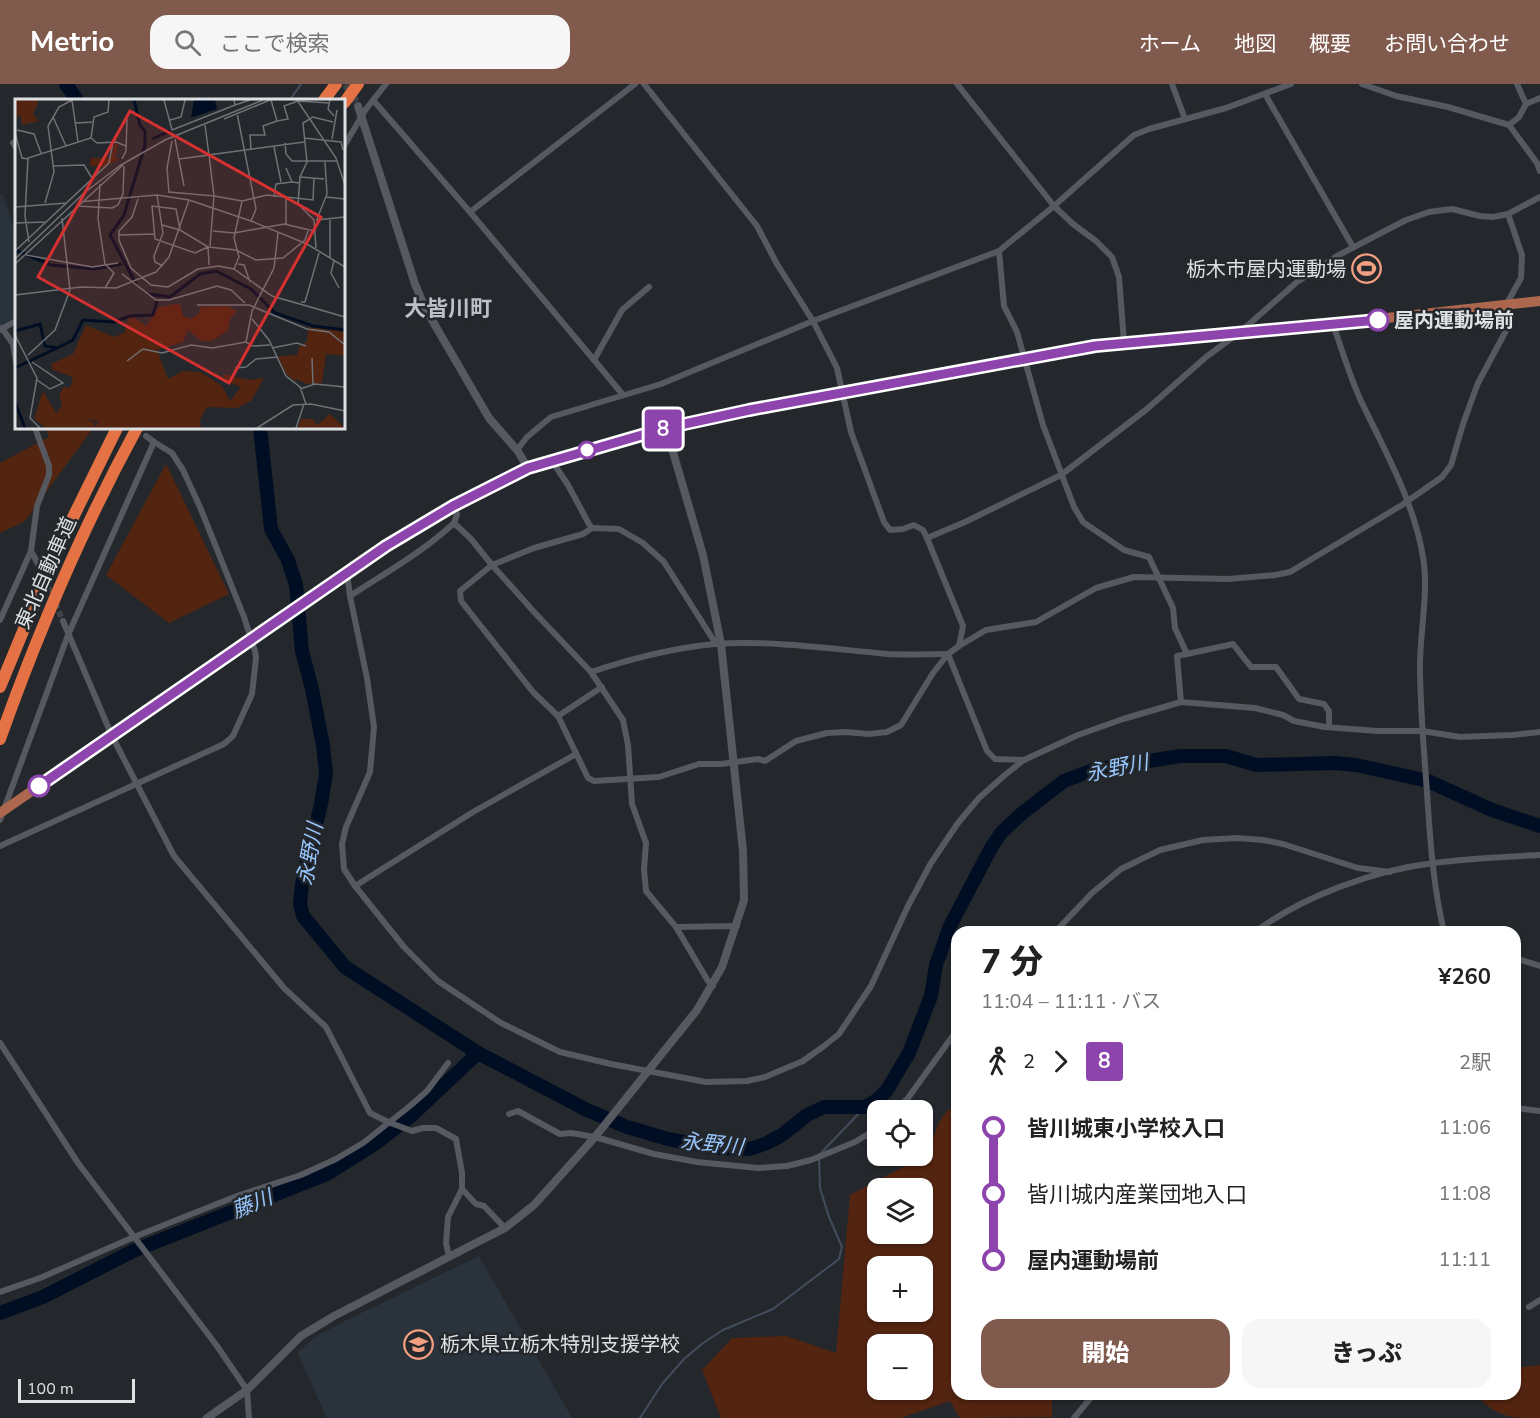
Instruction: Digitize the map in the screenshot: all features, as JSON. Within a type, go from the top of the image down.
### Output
[{"type":"highway","points":[[325,99],[336,84]]},
{"type":"highway","points":[[345,102],[357,84]]},
{"type":"highway","name":"東北自動車道","points":[[0,687],[55,554],[117,429]]},
{"type":"highway","name":"東北自動車道","points":[[0,739],[67,572],[141,432]]},
{"type":"main road","points":[[1,815],[253,638],[415,528],[528,468],[551,460],[666,428],[843,391],[1124,342],[1333,324],[1540,301]]},
{"type":"street","points":[[345,144],[362,116],[386,84]]},
{"type":"street","points":[[470,212],[635,84]]},
{"type":"street","points":[[644,84],[757,226],[777,264],[813,321],[837,368],[851,432],[884,522],[891,531],[914,525],[922,530],[927,538],[963,626],[959,646]]},
{"type":"street","points":[[957,84],[1054,206],[1112,257],[1119,277],[1124,342]]},
{"type":"street","points":[[1172,84],[1185,119]]},
{"type":"street","points":[[517,450],[527,437],[551,417],[661,384],[813,321],[999,251],[1134,135],[1226,108],[1291,84]]},
{"type":"street","points":[[1362,84],[1396,96],[1448,107],[1509,125],[1537,163],[1540,171]]},
{"type":"street","points":[[1516,84],[1526,104]]},
{"type":"street","points":[[1265,94],[1353,247]]},
{"type":"street","points":[[1509,125],[1519,117],[1526,104],[1540,98]]},
{"type":"street","points":[[373,100],[623,395]]},
{"type":"street","points":[[358,106],[415,284],[425,308],[489,418],[517,450],[528,468]]},
{"type":"street","points":[[927,538],[1061,475],[1240,332],[1297,282],[1353,247],[1406,220],[1429,212],[1452,209],[1493,217],[1508,214],[1540,197]]},
{"type":"street","points":[[718,644],[664,562],[643,543],[619,529],[592,528],[583,534],[534,548],[492,565],[460,591],[461,601],[533,692],[558,716],[588,778],[594,781],[659,777],[699,764],[758,759],[765,761],[796,741],[827,733],[887,732],[901,725],[923,688],[948,654],[986,630],[1036,622],[1096,588],[1134,577],[1228,579],[1290,572],[1407,502],[1442,477],[1451,465],[1478,383],[1508,327],[1506,305],[1521,278],[1522,255],[1508,214]]},
{"type":"street","points":[[999,251],[1004,306],[1017,332],[1043,425],[1074,507],[1083,522],[1124,550],[1149,557],[1173,608],[1175,628],[1187,654]]},
{"type":"street","points":[[594,360],[622,310],[649,287]]},
{"type":"street","points":[[15,322],[1,329],[13,344],[15,356]]},
{"type":"street","points":[[1333,324],[1360,398],[1407,502],[1423,558],[1424,614],[1420,664],[1422,731],[1432,863],[1436,898],[1443,926]]},
{"type":"street","points":[[207,1418],[247,1390],[301,1336],[334,1316],[505,1228],[527,1211],[549,1190],[597,1135],[697,1010],[713,986],[737,926],[744,900],[744,871],[734,762],[703,555],[666,428]]},
{"type":"street","points":[[0,620],[31,551],[37,506],[49,475],[49,466],[35,429]]},
{"type":"street","points":[[0,846],[224,744],[233,736],[252,694],[256,658],[253,638],[205,518],[183,470],[172,453],[141,432]]},
{"type":"street","points":[[1,815],[68,635],[154,442]]},
{"type":"street","points":[[551,460],[568,484],[592,528]]},
{"type":"street","points":[[350,596],[410,558],[454,523],[457,514],[453,506]]},
{"type":"street","points":[[454,523],[591,672],[623,720],[628,745],[632,804],[646,843],[644,869],[646,891],[676,927],[713,986]]},
{"type":"street","points":[[31,551],[37,562]]},
{"type":"street","points":[[344,575],[368,685],[374,727],[370,772],[346,827],[342,844],[344,869],[355,886],[404,947],[438,981],[501,1023],[560,1052],[646,1074],[706,1082],[747,1081],[783,1070],[824,1046],[839,1034],[871,986],[908,906],[936,855],[979,798],[1024,760],[1078,735],[1122,719],[1181,702],[1254,708],[1283,715],[1294,721],[1329,727],[1377,731],[1422,731],[1460,737],[1540,732]]},
{"type":"street","points":[[63,621],[112,736],[174,856],[183,869],[234,925],[284,988],[326,1027],[370,1113],[412,1131],[436,1128],[456,1139],[462,1173],[462,1189],[448,1217],[446,1243],[449,1257]]},
{"type":"street","points":[[591,672],[637,656],[718,644],[757,643],[834,647],[891,654],[948,654]]},
{"type":"street","points":[[1181,702],[1177,656],[1233,644],[1251,667],[1276,667],[1299,699],[1324,704],[1329,711],[1329,727]]},
{"type":"street","points":[[948,654],[987,751],[995,759],[1024,760]]},
{"type":"street","points":[[558,716],[602,687]]},
{"type":"street","points":[[355,886],[472,812],[576,754]]},
{"type":"street","points":[[1061,926],[1092,893],[1121,869],[1160,850],[1203,840],[1237,838],[1263,840],[1283,844],[1358,868],[1390,872]]},
{"type":"street","points":[[1265,926],[1304,902],[1355,882],[1390,872],[1432,863],[1540,855]]},
{"type":"street","points":[[676,927],[737,926]]},
{"type":"street","points":[[1521,960],[1540,966]]},
{"type":"street","points":[[905,1100],[923,1079],[951,1039]]},
{"type":"street","points":[[0,1043],[78,1163],[217,1346],[247,1390],[249,1418]]},
{"type":"street","points":[[0,1292],[40,1278],[237,1196],[301,1175],[336,1159],[363,1143],[427,1091],[448,1064]]},
{"type":"street","points":[[1521,1109],[1540,1111]]},
{"type":"street","points":[[509,1114],[518,1111],[560,1134],[597,1135],[654,1154],[697,1162],[758,1168],[787,1166],[811,1160],[867,1135]]},
{"type":"street","points":[[462,1189],[476,1204],[484,1206],[505,1228]]},
{"type":"street","points":[[1529,1307],[1540,1300]]},
{"type":"street","points":[[1074,1418],[1089,1400]]},
{"type":"shaded area","points":[[0,194],[3,195],[15,234],[15,323],[0,331]]},
{"type":"shaded area","points":[[46,429],[92,429],[25,521],[0,533],[0,463],[49,437]]},
{"type":"shaded area","points":[[166,464],[229,594],[169,623],[106,575]]},
{"type":"shaded area","points":[[951,1108],[951,1400],[1052,1400],[1052,1417],[960,1418],[950,1401],[901,1418],[721,1418],[702,1370],[732,1338],[786,1336],[836,1353],[850,1195],[867,1186],[867,1244],[933,1244],[933,1178],[882,1178],[905,1166],[933,1166],[933,1140],[941,1119]]},
{"type":"shaded area","name":"栃木県立栃木特別支援学校","points":[[479,1256],[572,1418],[327,1418],[297,1352],[317,1336],[345,1321]]},
{"type":"shaded area","points":[[1540,1365],[1540,1418],[1505,1415],[1490,1408],[1481,1400],[1521,1400],[1521,1367]]},
{"type":"waterway","name":"永野川","points":[[66,84],[76,99]]},
{"type":"waterway","points":[[291,99],[301,84]]},
{"type":"waterway","name":"永野川","points":[[260,429],[271,529],[288,560],[296,585],[302,651],[323,745],[326,774],[302,884],[300,904],[303,916],[345,967],[478,1053],[587,1110],[627,1127],[668,1139],[718,1148],[750,1149],[782,1135],[807,1115],[824,1107],[865,1107],[877,1100],[887,1090],[909,1053],[931,996],[936,965],[950,926],[992,846],[1002,832],[1020,815],[1064,781],[1093,770],[1180,756],[1226,756],[1256,765],[1335,763],[1356,765],[1428,781],[1492,810],[1540,826]]},
{"type":"waterway","name":"藤川","points":[[0,1313],[43,1297],[133,1251],[327,1174],[376,1143],[410,1117],[478,1053]]},
{"type":"waterway","points":[[640,1418],[662,1384],[684,1359],[703,1343],[723,1330],[773,1309],[839,1259],[842,1247],[820,1188],[819,1155],[865,1107]]},
{"type":"tunnel","points":[[346,84],[358,106]]},
{"type":"tunnel","points":[[37,562],[63,621]]},
{"type":"bus line","name":"8","points":[[39,786],[386,546],[496,482],[528,468],[666,428],[749,410],[1095,346],[1378,320]]},
{"type":"place","name":"栃木市屋内運動場","points":[[1367,269]]},
{"type":"place","name":"屋内運動場前","points":[[1378,320]]},
{"type":"place","name":"栃木県立栃木特別支援学校","points":[[419,1344]]},
{"type":"district","name":"大皆川町","points":[[448,309]]}]
